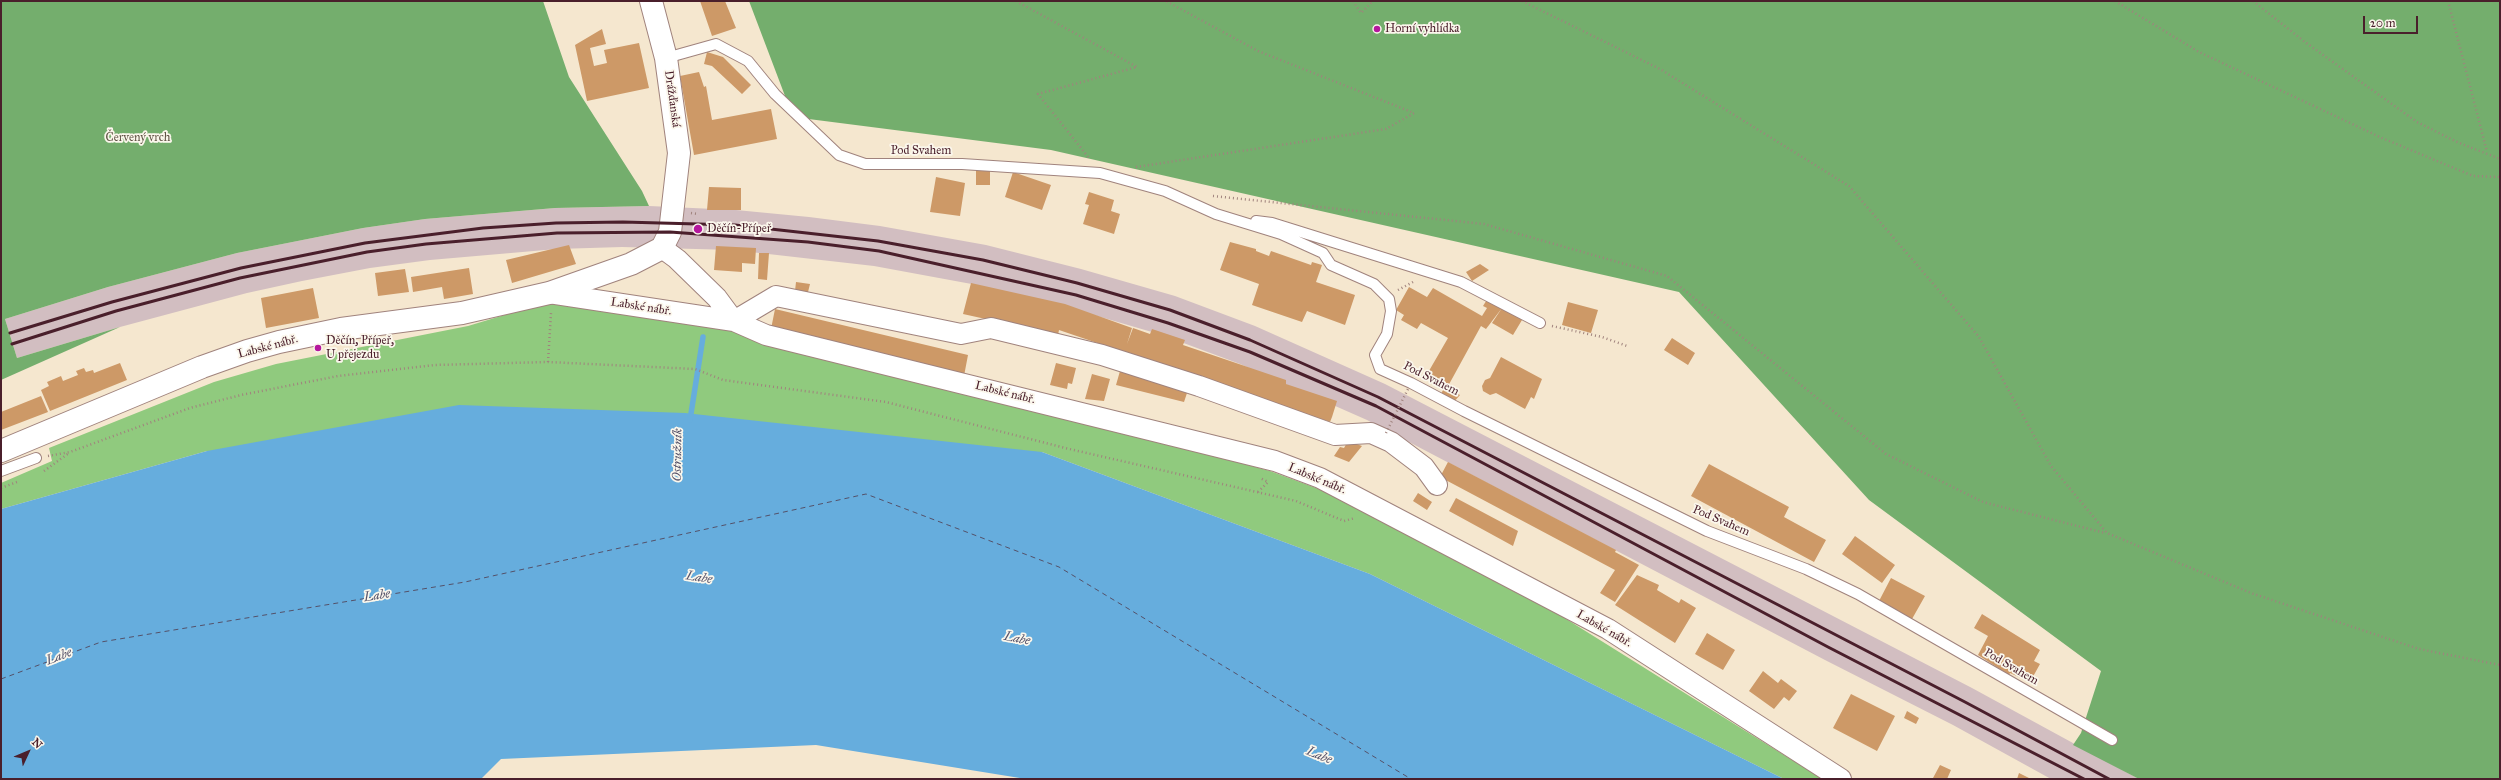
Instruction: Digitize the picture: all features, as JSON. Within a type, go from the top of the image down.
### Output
[{"type":"street","name":"Drážďanská","points":[[652,1],[666,58],[679,153],[670,232],[662,248]]},
{"type":"street","name":"Labské nábř.","points":[[1,451],[202,367],[279,342],[341,330],[462,313],[549,293],[631,264],[662,248],[677,259],[717,298],[734,321]]},
{"type":"street","name":"Labské nábř.","points":[[549,293],[734,321],[766,335],[1275,461],[1320,478],[1358,497],[1608,629],[1841,779]]},
{"type":"street","points":[[734,321],[776,296],[961,334],[991,328],[1102,355],[1199,386],[1335,435],[1371,433],[1391,442],[1424,467],[1437,485]]},
{"type":"lane","name":"Pod Svahem","points":[[666,58],[716,44],[748,61],[775,94],[839,155],[865,164],[962,164],[1100,173],[1165,191],[1216,214],[1281,234],[1323,253],[1331,265],[1374,284],[1389,299],[1391,311],[1387,334],[1375,355],[1380,369],[1411,383],[1464,411],[1707,531],[1806,569],[1858,594],[2112,740]]},
{"type":"lane","name":"Pod Svahem","points":[[1216,214],[1272,223],[1440,275],[1468,285],[1540,323]]},
{"type":"lane","points":[[1,471],[36,458]]},
{"type":"path","points":[[1016,1],[1137,67],[1038,94],[1100,173]]},
{"type":"path","points":[[1131,168],[1386,129],[1414,113],[1258,51],[1166,1]]},
{"type":"path","points":[[1353,1],[1361,13],[1372,1]]},
{"type":"path","points":[[1522,1],[1660,69],[1849,186],[1979,337],[2051,466],[2107,533]]},
{"type":"path","points":[[2116,1],[2199,52],[2382,138],[2473,176],[2500,176]]},
{"type":"path","points":[[2253,1],[2305,42],[2417,122],[2457,142],[2487,152],[2500,159]]},
{"type":"path","points":[[2448,1],[2487,152]]},
{"type":"path","points":[[1212,196],[1484,224],[1667,276],[1886,454],[1982,502],[2107,533],[2251,593],[2419,649],[2500,665]]},
{"type":"path","points":[[1389,299],[1406,284],[1440,275]]},
{"type":"path","points":[[548,362],[551,319]]},
{"type":"path","points":[[1540,323],[1602,337],[1627,346]]},
{"type":"path","points":[[36,458],[70,452],[190,408],[241,395],[338,376],[435,365],[548,362],[695,368],[723,380],[886,402],[1064,448],[1296,501],[1344,521],[1362,515],[1358,497]]},
{"type":"path","points":[[1386,433],[1408,389]]},
{"type":"path","points":[[1257,492],[1268,482]]},
{"type":"shaded area","points":[[649,206],[736,210],[809,217],[880,226],[986,245],[1081,269],[1175,296],[1255,326],[1385,384],[1972,688],[2139,779],[2051,779],[1953,725],[1825,660],[1367,420],[1240,364],[1162,335],[1070,308],[977,285],[874,266],[733,250],[622,247],[557,249],[430,260],[370,268],[302,281],[247,293],[120,327],[17,358],[5,319],[108,287],[237,253],[363,228],[425,219],[555,208]]},
{"type":"green space","name":"Červený vrch","points":[[1,1],[543,1],[569,77],[642,191],[649,206],[555,208],[425,219],[363,228],[237,253],[108,287],[5,319],[17,358],[120,327],[1,380]]},
{"type":"green space","points":[[749,1],[2500,1],[2500,779],[2139,779],[2073,745],[2081,733],[2101,671],[1869,500],[1679,292],[1051,150],[793,117]]},
{"type":"green space","points":[[551,301],[732,330],[1031,406],[1270,471],[1327,492],[1563,617],[1792,760],[1830,779],[1784,779],[1370,574],[1042,452],[207,451],[1,509],[1,483],[52,461],[49,448],[214,382],[276,364],[468,326]]},
{"type":"water","name":"Labe","points":[[459,405],[685,413],[1042,452],[1370,574],[1784,779],[1026,779],[816,745],[501,759],[481,779],[1,779],[1,509],[207,451]]},
{"type":"building","points":[[700,1],[725,1],[736,28],[712,36]]},
{"type":"building","points":[[602,29],[606,44],[590,48],[594,66],[607,63],[604,50],[639,43],[649,88],[587,101],[575,45]]},
{"type":"building","points":[[707,52],[723,57],[751,85],[742,94],[712,66],[704,64]]},
{"type":"building","points":[[699,72],[704,87],[706,86],[712,120],[771,109],[777,139],[694,155],[680,76]]},
{"type":"building","points":[[976,170],[990,170],[990,185],[976,185]]},
{"type":"building","points":[[1013,172],[1051,185],[1042,210],[1005,197]]},
{"type":"building","points":[[936,177],[965,183],[960,216],[930,212]]},
{"type":"building","points":[[709,187],[741,188],[741,210],[707,210]]},
{"type":"building","points":[[1089,192],[1114,200],[1111,211],[1120,214],[1114,234],[1083,224],[1089,205],[1085,204]]},
{"type":"building","points":[[1230,242],[1256,249],[1256,251],[1269,256],[1271,251],[1311,265],[1312,262],[1322,265],[1316,282],[1355,295],[1345,325],[1307,311],[1302,322],[1252,305],[1259,284],[1220,270]]},
{"type":"building","points":[[569,245],[576,264],[512,283],[506,260]]},
{"type":"building","points":[[716,246],[756,248],[755,264],[742,263],[742,272],[714,270]]},
{"type":"building","points":[[759,253],[769,253],[767,280],[758,279]]},
{"type":"building","points":[[1480,264],[1489,270],[1472,281],[1466,272]]},
{"type":"building","points":[[469,268],[473,294],[444,299],[442,287],[413,292],[411,277]]},
{"type":"building","points":[[405,269],[409,292],[378,296],[375,273]]},
{"type":"building","points":[[796,282],[810,284],[808,292],[795,291]]},
{"type":"building","points":[[971,283],[1065,304],[1132,328],[1127,344],[1133,328],[1150,334],[1152,329],[1185,340],[1183,345],[1286,380],[1286,384],[1337,401],[1332,417],[1330,422],[1059,330],[1058,335],[963,314]]},
{"type":"building","points":[[1409,287],[1427,297],[1433,288],[1482,316],[1487,308],[1483,306],[1488,298],[1505,306],[1522,320],[1513,335],[1492,323],[1502,308],[1486,329],[1481,326],[1447,388],[1460,395],[1453,403],[1441,394],[1445,386],[1426,376],[1448,338],[1421,323],[1417,329],[1401,320],[1404,315],[1396,310]]},
{"type":"building","points":[[313,288],[319,318],[266,328],[261,298]]},
{"type":"building","points":[[1568,302],[1598,310],[1591,333],[1562,325]]},
{"type":"building","points":[[775,309],[968,355],[964,376],[771,329]]},
{"type":"building","points":[[1672,338],[1695,353],[1688,365],[1664,350]]},
{"type":"building","points":[[1501,357],[1542,379],[1534,399],[1531,397],[1525,409],[1496,393],[1490,395],[1483,391],[1482,386],[1485,380],[1490,378]]},
{"type":"building","points":[[120,363],[127,380],[50,411],[41,390],[49,386],[47,382],[61,376],[63,381],[78,375],[76,371],[84,368],[86,372],[93,370],[94,373]]},
{"type":"building","points":[[1056,363],[1076,368],[1072,384],[1068,383],[1067,389],[1050,385]]},
{"type":"building","points":[[1120,371],[1187,393],[1184,402],[1116,385]]},
{"type":"building","points":[[1092,374],[1110,379],[1104,401],[1085,399]]},
{"type":"building","points":[[41,396],[48,412],[1,430],[1,412]]},
{"type":"building","points":[[1348,441],[1362,446],[1349,462],[1334,456],[1340,447],[1344,448]]},
{"type":"building","points":[[1448,462],[1616,550],[1615,552],[1639,565],[1615,602],[1600,593],[1615,570],[1440,477]]},
{"type":"building","points":[[1709,464],[1789,507],[1784,517],[1826,540],[1814,562],[1691,496]]},
{"type":"building","points":[[1418,493],[1432,502],[1427,510],[1413,501]]},
{"type":"building","points":[[1456,498],[1518,531],[1513,546],[1449,511]]},
{"type":"building","points":[[1855,536],[1895,565],[1882,583],[1842,554]]},
{"type":"building","points":[[1637,575],[1659,585],[1657,590],[1679,603],[1681,599],[1696,608],[1675,643],[1615,605]]},
{"type":"building","points":[[1891,578],[1925,596],[1912,619],[1879,601]]},
{"type":"building","points":[[1982,614],[2040,650],[2034,661],[2040,664],[2030,682],[2010,673],[2009,675],[1978,655],[1988,636],[1974,628]]},
{"type":"building","points":[[1707,633],[1735,650],[1723,670],[1695,654]]},
{"type":"building","points":[[1763,671],[1778,683],[1781,679],[1797,691],[1789,701],[1784,697],[1774,709],[1749,691]]},
{"type":"building","points":[[1851,694],[1895,716],[1877,751],[1833,728]]},
{"type":"building","points":[[1907,711],[1919,718],[1916,724],[1904,718]]},
{"type":"building","points":[[1940,765],[1951,770],[1947,779],[1933,778]]},
{"type":"building","points":[[2019,773],[2031,779],[2017,779]]},
{"type":"waterway","name":"Ostružník","points":[[690,420],[703,337]]},
{"type":"ferry route","points":[[1,679],[101,642],[465,582],[866,494],[1059,567],[1411,779]]},
{"type":"railway","points":[[10,333],[112,302],[241,268],[365,243],[483,228],[556,223],[623,222],[735,225],[878,241],[983,260],[1077,283],[1170,310],[1250,340],[1378,397],[1965,702],[2109,779]]},
{"type":"railway","points":[[12,344],[116,311],[240,278],[367,252],[426,244],[557,233],[670,232],[808,242],[879,251],[1076,295],[1168,323],[1250,352],[1376,406],[1828,647],[2084,779]]},
{"type":"place","name":"Horní vyhlídka","points":[[1377,29]]},
{"type":"place","name":"Děčín-Přípeř","points":[[698,229]]},
{"type":"place","name":"Děčín, Přípeř, U přejezdu","points":[[318,348]]}]
